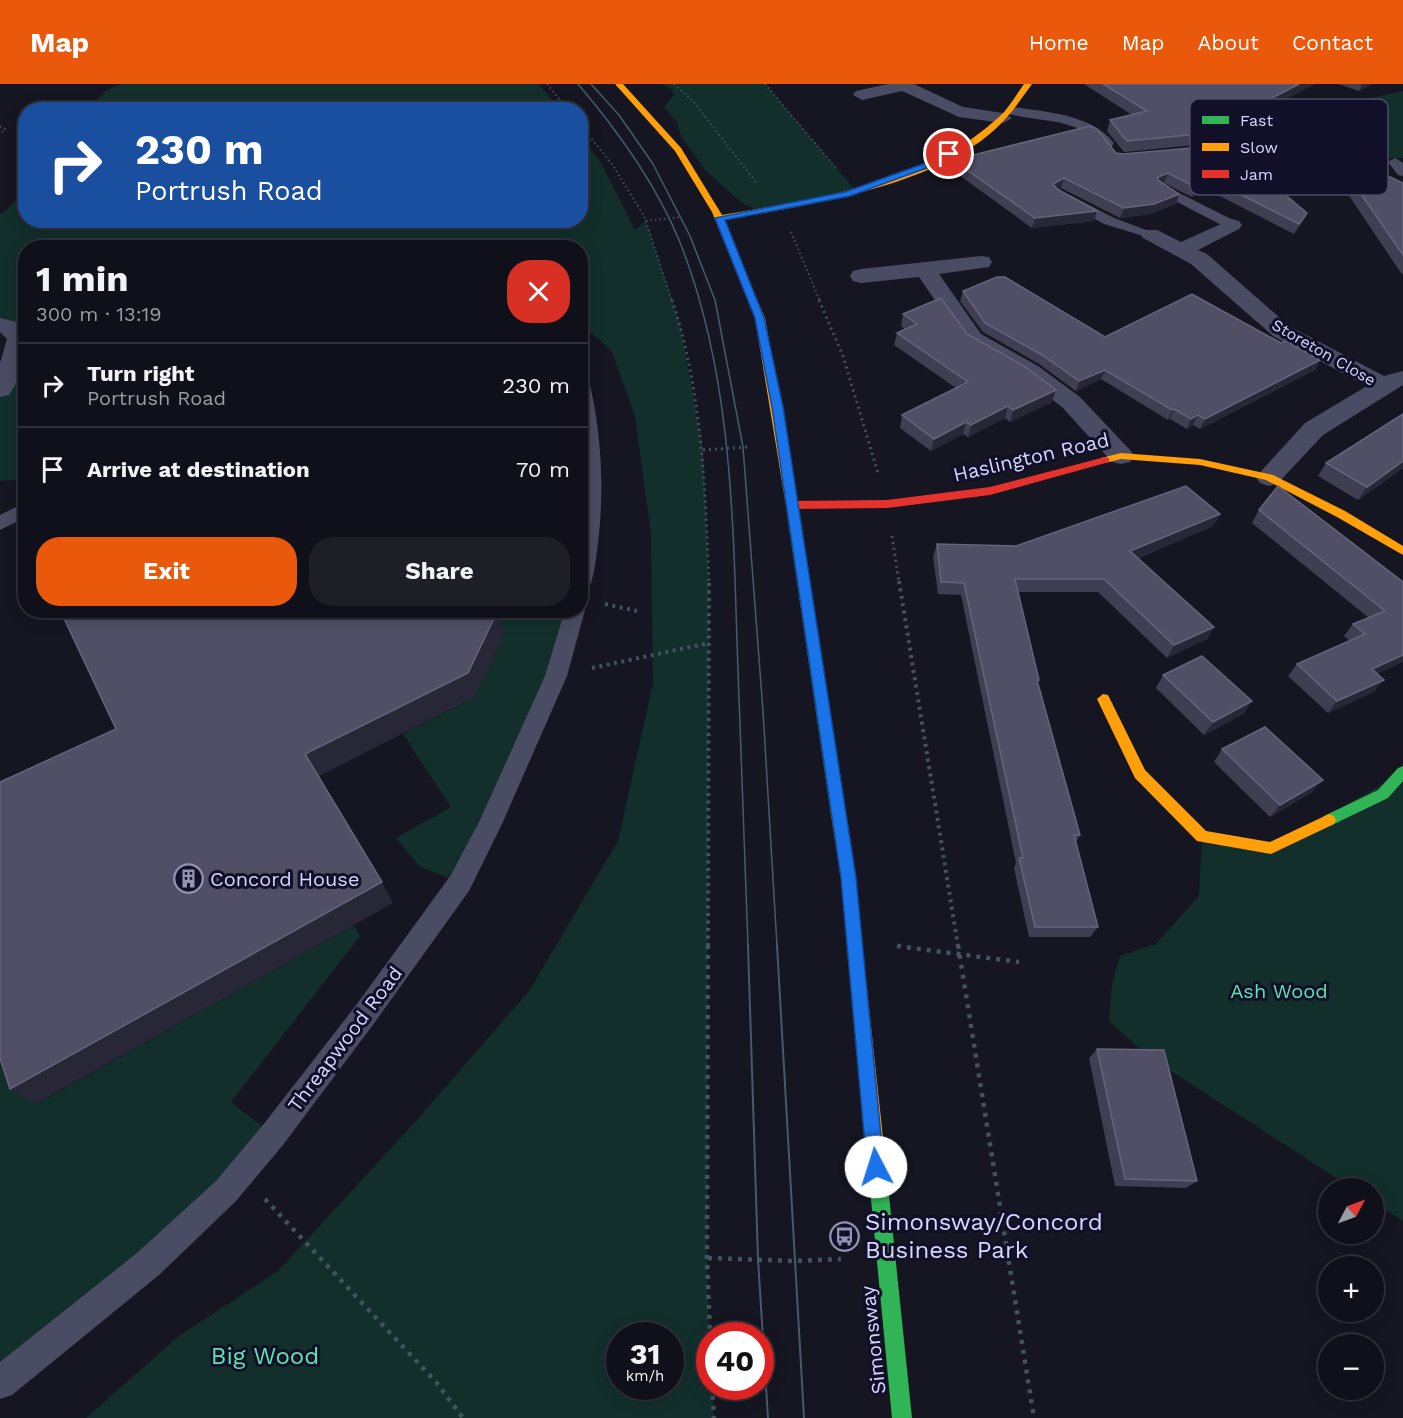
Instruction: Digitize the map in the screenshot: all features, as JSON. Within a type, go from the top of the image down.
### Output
[{"type":"street","name":"Simonsway","points":[[619,84],[678,150],[720,218],[760,318],[783,446],[848,878],[884,1258],[902,1418]]},
{"type":"street","points":[[720,218],[856,191],[929,165],[969,145],[1008,114],[1028,84]]},
{"type":"street","points":[[862,95],[901,85],[959,111],[1008,114]]},
{"type":"street","points":[[1181,250],[1232,225]]},
{"type":"street","name":"Storeton Close","points":[[1150,234],[1199,259],[1281,331],[1393,380]]},
{"type":"street","points":[[861,276],[981,262]]},
{"type":"street","points":[[924,270],[973,339],[1030,371],[1071,402],[1121,456]]},
{"type":"street","points":[[0,325],[9,327],[18,337]]},
{"type":"street","points":[[0,390],[16,354],[18,343]]},
{"type":"street","points":[[1269,477],[1314,429],[1393,380]]},
{"type":"street","name":"Haslington Road","points":[[792,505],[887,504],[990,491],[1121,456],[1200,462],[1269,477],[1341,514],[1403,551]]},
{"type":"street","points":[[1102,699],[1140,774],[1202,837],[1271,848],[1383,794],[1403,772]]},
{"type":"lane","points":[[1008,114],[1062,119],[1100,134],[1120,158]]},
{"type":"lane","points":[[1163,189],[1232,225]]},
{"type":"lane","points":[[1060,194],[1109,221],[1150,234]]},
{"type":"lane","points":[[588,416],[592,436],[595,502],[588,541]]},
{"type":"lane","points":[[0,524],[18,513]]},
{"type":"lane","name":"Threapwood Road","points":[[0,1383],[148,1264],[226,1191],[273,1135],[366,1013],[460,883],[517,768],[556,676],[573,618]]},
{"type":"path","points":[[548,84],[562,102]]},
{"type":"path","points":[[674,84],[693,101],[775,208],[792,235],[843,356],[887,504],[1035,1418]]},
{"type":"path","points":[[765,84],[856,191]]},
{"type":"path","points":[[0,126],[5,129],[0,134]]},
{"type":"path","points":[[588,135],[612,164],[645,216],[680,324],[703,450],[709,583],[707,1258],[709,1322]]},
{"type":"path","points":[[703,450],[783,446]]},
{"type":"path","points":[[603,604],[636,610]]},
{"type":"path","points":[[556,676],[709,643]]},
{"type":"path","points":[[855,941],[1019,962]]},
{"type":"path","points":[[239,1173],[286,1220],[428,1374],[463,1418]]},
{"type":"path","points":[[707,1258],[793,1262],[884,1258]]},
{"type":"path","points":[[713,1400],[714,1418]]},
{"type":"green space","points":[[120,84],[539,84],[553,102],[94,102],[107,90]]},
{"type":"green space","points":[[662,84],[765,84],[856,191],[760,211],[742,203],[706,171],[681,137],[677,122],[664,107],[674,95],[672,90]]},
{"type":"green space","points":[[1403,91],[1403,158],[1388,158],[1388,99],[1368,99]]},
{"type":"green space","name":"Big Wood","points":[[588,146],[600,161],[635,230],[646,221],[680,324],[703,450],[709,583],[708,1322],[696,1322],[696,1400],[713,1400],[714,1418],[86,1418],[179,1336],[278,1271],[417,1120],[529,991],[618,841],[653,683],[651,534],[635,416],[612,352],[588,332],[588,240],[18,240],[18,480],[0,481],[0,390],[16,354],[0,325],[0,214],[18,197],[18,228],[588,228]]},
{"type":"green space","points":[[484,618],[572,618],[460,883],[419,866],[396,838],[451,807],[403,734],[475,697]]},
{"type":"green space","name":"Ash Wood","points":[[1403,772],[1403,1221],[1384,1209],[1384,1178],[1337,1178],[1149,1057],[1109,1021],[1112,984],[1120,956],[1156,944],[1199,896],[1202,837],[1272,848]]},
{"type":"green space","points":[[354,925],[360,936],[231,1102],[273,1135],[0,1383],[0,993],[37,1104]]},
{"type":"building","points":[[1103,84],[1299,84],[1270,99],[1190,99],[1190,135],[1127,141],[1110,120],[1147,111]]},
{"type":"building","points":[[1090,126],[1097,129],[1116,153],[1190,148],[1190,184],[1168,173],[1158,177],[1158,180],[1179,194],[1154,204],[1124,208],[1064,178],[1053,184],[1057,189],[1097,211],[1035,218],[953,160]]},
{"type":"building","points":[[1388,176],[1403,183],[1403,255],[1362,195],[1388,195]]},
{"type":"building","points":[[1242,195],[1286,195],[1307,213],[1299,224]]},
{"type":"building","points":[[997,277],[1005,277],[1105,337],[1192,294],[1281,343],[1286,341],[1320,360],[1205,419],[1198,415],[1191,419],[1105,370],[1079,381],[1042,355],[985,323],[963,291]]},
{"type":"building","points":[[941,298],[967,334],[1024,366],[1056,390],[1013,410],[1008,406],[971,425],[966,422],[934,439],[902,415],[968,382],[897,333],[917,324],[903,314]]},
{"type":"building","points":[[1403,414],[1403,461],[1367,487],[1326,463]]},
{"type":"building","points":[[1186,486],[1220,514],[1130,551],[1214,627],[1174,645],[1104,579],[1015,579],[1039,680],[1037,680],[1080,835],[1074,835],[1098,927],[1035,927],[1019,858],[1023,858],[964,583],[941,582],[937,544],[1016,546]]},
{"type":"building","points":[[1278,486],[1403,582],[1403,655],[1372,669],[1384,680],[1337,701],[1297,664],[1365,634],[1353,624],[1385,611],[1259,510]]},
{"type":"building","name":"Concord House","points":[[64,618],[494,618],[468,673],[305,754],[382,882],[10,1089],[0,1058],[0,782],[116,729]]},
{"type":"building","points":[[1202,656],[1252,701],[1213,722],[1163,675]]},
{"type":"building","points":[[1265,727],[1323,780],[1280,805],[1222,749]]},
{"type":"building","points":[[1097,1049],[1164,1050],[1197,1181],[1125,1179]]},
{"type":"tram line","points":[[578,84],[621,139],[647,178],[679,240],[696,288],[719,387],[726,438],[733,540],[748,946]]},
{"type":"tram line","points":[[591,84],[619,115],[653,164],[690,236],[715,300],[743,447],[763,711],[777,946]]},
{"type":"tram line","points":[[748,945],[758,1259],[768,1418]]},
{"type":"tram line","points":[[777,945],[804,1418]]},
{"type":"traffic: fast","points":[[792,506],[837,808]]},
{"type":"traffic: fast","points":[[1329,820],[1383,794],[1403,772]]},
{"type":"traffic: fast","points":[[875,1147],[902,1418]]},
{"type":"traffic: slow","points":[[619,84],[678,150],[716,212],[760,318],[792,506]]},
{"type":"traffic: slow","points":[[720,218],[847,193],[891,181],[933,164],[971,143],[1004,117],[1028,84]]},
{"type":"traffic: slow","points":[[1105,460],[1121,456],[1200,462],[1269,477],[1341,514],[1403,551]]},
{"type":"traffic: slow","points":[[1103,699],[1140,774],[1202,837],[1271,848],[1329,820]]},
{"type":"traffic: slow","points":[[837,808],[848,878],[875,1147]]},
{"type":"traffic: jam","points":[[792,505],[887,504],[990,491],[1105,460]]},
{"type":"place","name":"Concord House","points":[[189,879]]},
{"type":"place","name":"Simonsway/Concord Business Park","points":[[844,1236]]},
{"type":"route","points":[[876,1167],[848,878],[777,407],[760,318],[720,218],[847,194],[929,165],[949,154]]}]
